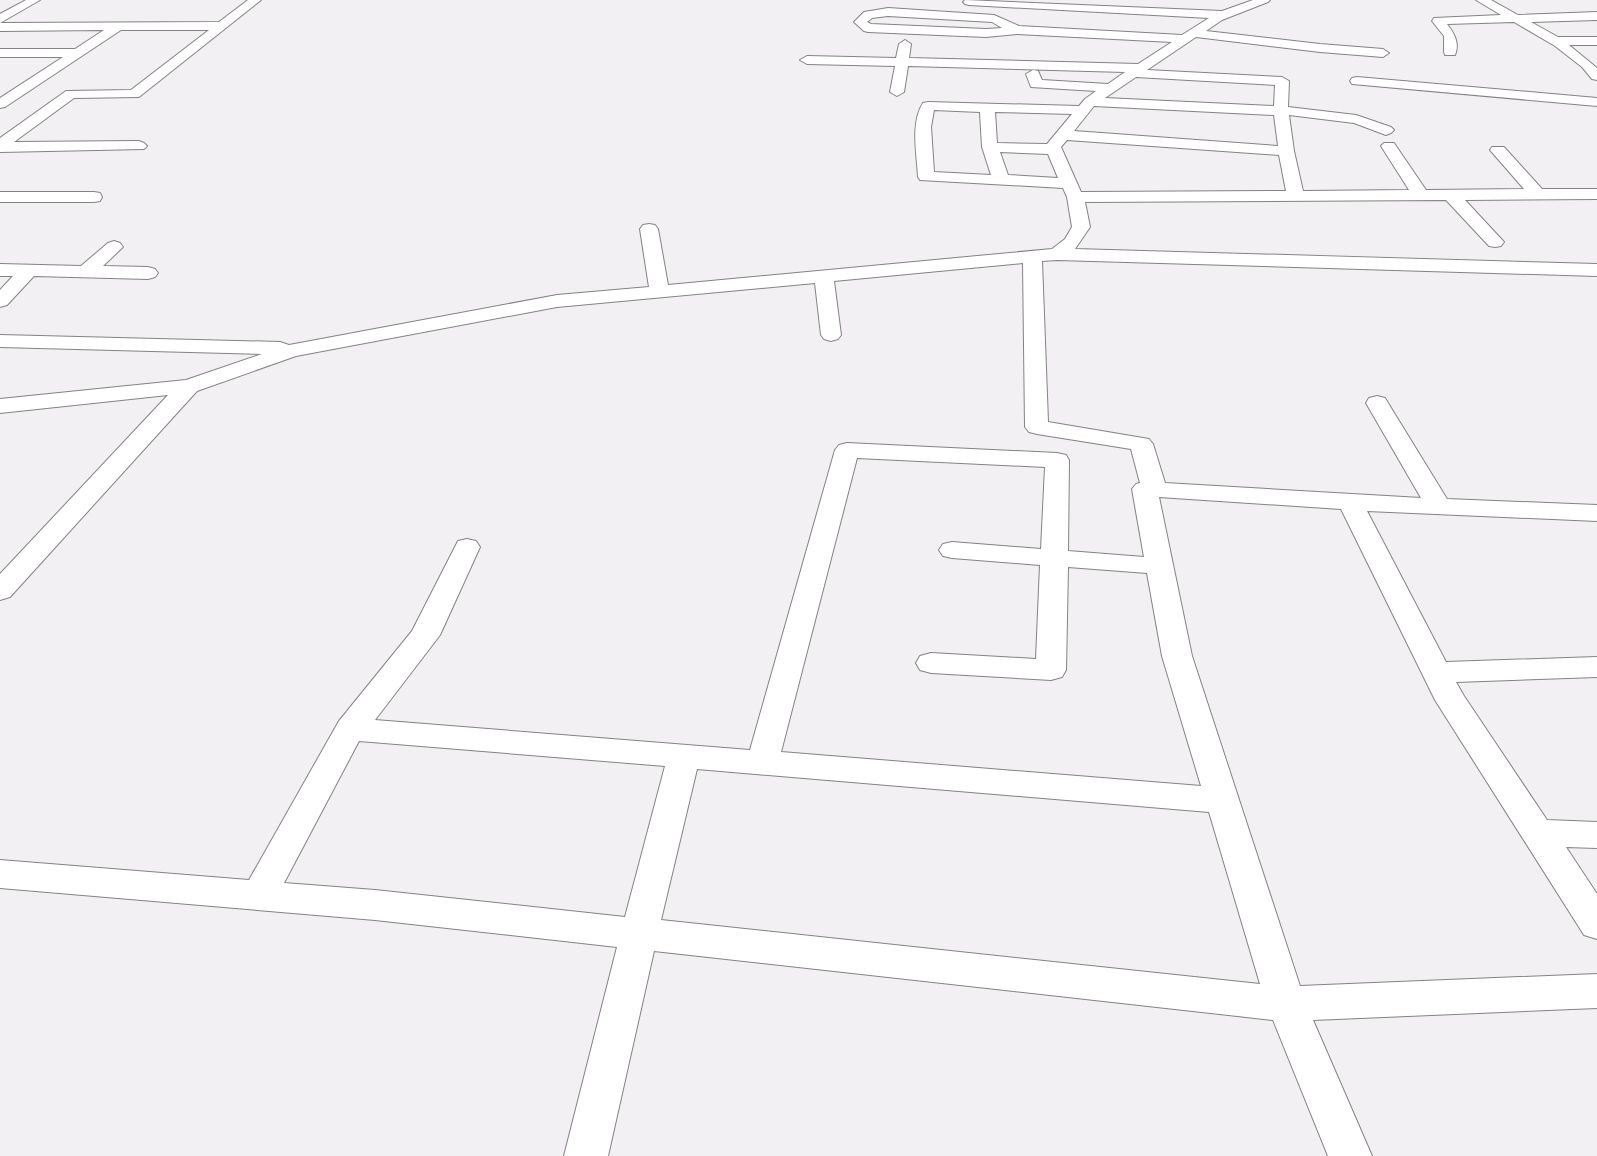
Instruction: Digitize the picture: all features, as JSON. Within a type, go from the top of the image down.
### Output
[{"type":"street","points":[[0,19],[34,0]]},
{"type":"street","points":[[0,146],[71,94],[134,94],[255,0]]},
{"type":"street","points":[[1058,142],[1086,106],[1135,70],[1225,15],[1264,0]]},
{"type":"street","points":[[1482,0],[1592,63],[1597,76]]},
{"type":"street","points":[[953,1],[1225,15]]},
{"type":"street","points":[[1017,30],[994,19],[888,12],[868,16],[860,22],[868,28],[986,34],[1017,30],[1190,36],[1383,53]]},
{"type":"street","points":[[1450,52],[1454,36],[1438,21],[1597,16]]},
{"type":"street","points":[[0,28],[222,26]]},
{"type":"street","points":[[0,104],[117,27]]},
{"type":"street","points":[[1523,39],[1597,42]]},
{"type":"street","points":[[897,92],[905,44]]},
{"type":"street","points":[[0,53],[78,53]]},
{"type":"street","points":[[807,60],[1030,65],[1135,70],[1282,81],[1281,111],[1286,152],[1296,196]]},
{"type":"street","points":[[1030,65],[1036,84],[1110,88]]},
{"type":"street","points":[[1357,81],[1597,102]]},
{"type":"street","points":[[8,83],[32,83]]},
{"type":"street","points":[[1386,130],[1376,124],[1351,117],[1281,111],[1086,106],[928,106],[923,127],[926,177],[1002,180],[1072,190],[1296,196],[1573,194],[1594,202]]},
{"type":"street","points":[[987,107],[990,147],[1002,180]]},
{"type":"street","points":[[990,147],[1058,142],[1286,152]]},
{"type":"street","points":[[1056,254],[1072,242],[1081,227],[1058,142]]},
{"type":"street","points":[[0,146],[139,146]]},
{"type":"street","points":[[1389,146],[1421,195]]},
{"type":"street","points":[[1498,150],[1537,194]]},
{"type":"street","points":[[1451,195],[1495,242]]},
{"type":"street","points":[[0,197],[94,197]]},
{"type":"street","points":[[650,229],[659,291]]},
{"type":"street","points":[[86,271],[114,247]]},
{"type":"street","points":[[0,406],[181,387],[276,355],[304,348],[557,301],[1056,254],[1597,270]]},
{"type":"street","points":[[1032,257],[1037,427],[1141,444],[1155,490]]},
{"type":"street","points":[[0,270],[148,273]]},
{"type":"street","points":[[0,301],[30,270]]},
{"type":"street","points":[[824,276],[831,335]]},
{"type":"street","points":[[0,341],[304,348]]},
{"type":"street","points":[[0,591],[181,387],[205,346]]},
{"type":"street","points":[[1377,403],[1438,506]]},
{"type":"street","points":[[762,763],[847,450],[1057,460],[1051,670],[931,663]]},
{"type":"street","points":[[1350,1156],[1286,1004],[1177,656],[1145,489],[1350,502],[1597,513]]},
{"type":"street","points":[[1350,502],[1450,700],[1597,924]]},
{"type":"street","points":[[260,894],[350,729],[425,635],[467,547]]},
{"type":"street","points":[[952,550],[1160,566]]},
{"type":"street","points":[[1436,673],[1597,668]]},
{"type":"street","points":[[350,729],[1222,800]]},
{"type":"street","points":[[586,1156],[684,756]]},
{"type":"street","points":[[1538,833],[1597,835]]},
{"type":"street","points":[[0,874],[375,905],[1286,1004],[1597,992]]}]
